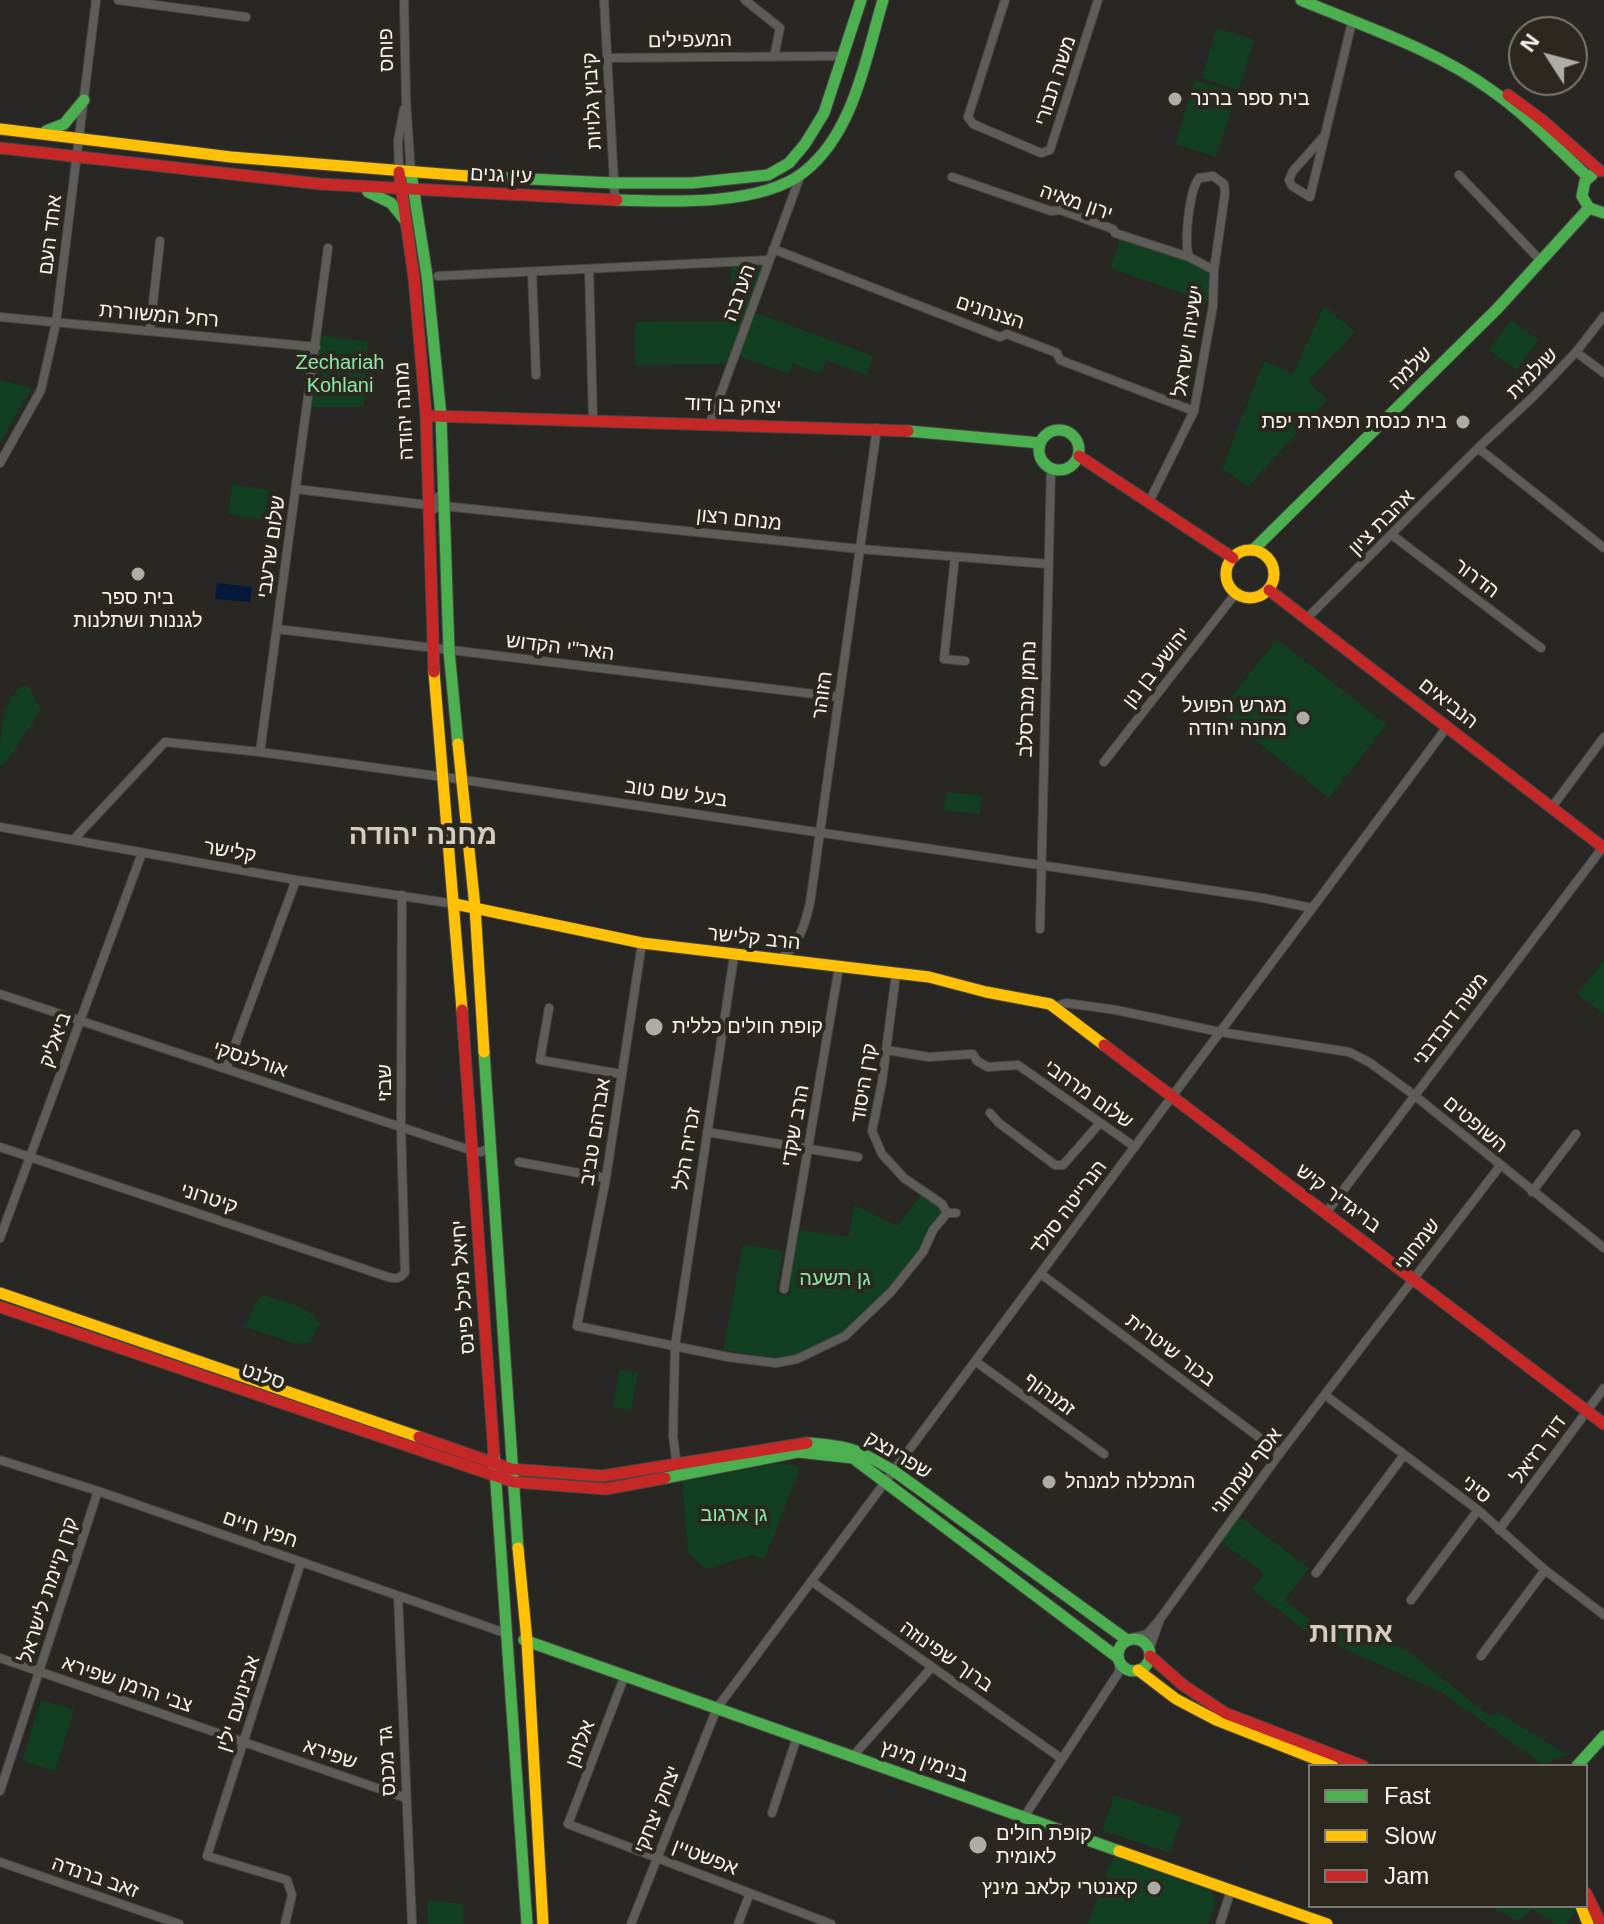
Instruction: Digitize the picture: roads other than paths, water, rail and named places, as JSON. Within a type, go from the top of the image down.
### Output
[{"type":"street","name":"אחד העם","points":[[0,463],[41,390],[56,323],[96,0]]},
{"type":"street","points":[[118,0],[246,17]]},
{"type":"street","name":"פוחס","points":[[404,0],[406,190]]},
{"type":"street","name":"קיבוץ גלויות","points":[[604,0],[615,200]]},
{"type":"street","points":[[745,0],[780,28],[774,57]]},
{"type":"street","name":"עין גנים","points":[[0,129],[231,157],[405,172],[614,183],[692,183],[768,175],[789,163],[824,113],[861,0]]},
{"type":"street","name":"עין גנים","points":[[0,148],[352,187],[615,200],[742,196],[771,190],[801,174],[825,152],[843,121],[883,0]]},
{"type":"street","name":"משה תבורי","points":[[1005,0],[968,117],[973,124],[1041,153],[1050,150],[1098,0]]},
{"type":"street","points":[[1301,0],[1476,80],[1523,115],[1588,177]]},
{"type":"street","points":[[1325,135],[1293,171],[1289,180],[1292,186],[1310,197],[1325,135],[1352,22]]},
{"type":"street","name":"המעפילים","points":[[607,58],[842,56]]},
{"type":"street","points":[[1440,61],[1479,74],[1535,114],[1602,171],[1588,177],[1582,188],[1582,196],[1589,208],[1604,213]]},
{"type":"street","points":[[39,133],[64,124],[84,100]]},
{"type":"street","name":"הערבה","points":[[710,423],[801,174]]},
{"type":"street","points":[[1459,175],[1541,261]]},
{"type":"street","name":"ישעיהו ישראל","points":[[1149,502],[1194,411],[1213,306],[1214,270],[1225,193],[1224,184],[1213,176],[1199,178],[1194,187],[1186,243],[1189,257]]},
{"type":"street","name":"ירון מאיה","points":[[952,177],[1051,211],[1060,210],[1113,229],[1115,233],[1189,257],[1214,270]]},
{"type":"street","points":[[352,187],[391,203],[405,222]]},
{"type":"street","name":"מחנה יהודה","points":[[406,190],[405,222],[414,278],[426,415],[432,649]]},
{"type":"street","name":"מחנה יהודה","points":[[406,190],[427,276],[441,416],[449,651]]},
{"type":"street","name":"שלמה","points":[[1253,550],[1541,261],[1589,208]]},
{"type":"street","points":[[150,330],[160,241]]},
{"type":"street","name":"שלום שרעבי","points":[[260,752],[328,248]]},
{"type":"street","name":"הצנחנים","points":[[773,249],[1000,337],[1007,334],[1057,353],[1060,360],[1194,411]]},
{"type":"street","points":[[438,276],[769,260]]},
{"type":"street","points":[[589,269],[593,420]]},
{"type":"street","points":[[532,272],[536,375]]},
{"type":"street","name":"שולמית","points":[[1478,448],[1576,352],[1604,316]]},
{"type":"street","name":"רחל המשוררת","points":[[0,317],[316,347]]},
{"type":"street","points":[[1576,352],[1604,373]]},
{"type":"street","name":"יצחק בן דוד","points":[[426,415],[877,428],[1040,443]]},
{"type":"street","name":"הזוהר","points":[[780,959],[789,953],[805,926],[877,428]]},
{"type":"street","points":[[1053,431],[1067,431],[1078,442],[1079,456],[1065,470],[1051,469],[1039,457],[1040,443],[1053,431]]},
{"type":"street","points":[[1478,448],[1604,548]]},
{"type":"street","name":"אהבת ציון","points":[[1307,618],[1478,448]]},
{"type":"street","points":[[1079,456],[1233,558]]},
{"type":"street","name":"נחמן מברסלב","points":[[1040,929],[1051,469]]},
{"type":"street","points":[[296,489],[428,509],[437,507],[442,500]]},
{"type":"street","name":"מנחם רצון","points":[[442,500],[860,549],[1048,564]]},
{"type":"street","name":"הדרור","points":[[1392,535],[1541,648]]},
{"type":"street","points":[[1253,550],[1266,556],[1273,568],[1273,581],[1269,590],[1250,598],[1230,588],[1226,572],[1233,558],[1253,550]]},
{"type":"street","points":[[955,557],[944,659],[965,661]]},
{"type":"street","name":"הנביאים","points":[[1269,590],[1603,847]]},
{"type":"street","name":"יהושע בן נון","points":[[1104,762],[1236,593]]},
{"type":"street","name":"האר\"י הקדוש","points":[[277,629],[839,697]]},
{"type":"street","name":"יחיאל מיכל פינס","points":[[432,649],[455,904],[527,1924]]},
{"type":"street","name":"יחיאל מיכל פינס","points":[[449,651],[475,907],[511,1469],[529,1669],[543,1924]]},
{"type":"street","name":"הנרייטה סולד","points":[[717,1708],[1447,727]]},
{"type":"street","points":[[1552,807],[1604,737]]},
{"type":"street","name":"בעל שם טוב","points":[[74,839],[165,742],[462,779],[819,830],[1312,908]]},
{"type":"street","name":"קלישר","points":[[0,827],[296,880],[455,904]]},
{"type":"street","name":"משה דובדבני","points":[[1326,1213],[1603,847]]},
{"type":"street","name":"ביאליק","points":[[0,1238],[142,853]]},
{"type":"street","points":[[226,1069],[296,880]]},
{"type":"street","name":"שבזי","points":[[402,895],[401,1127],[405,1272]]},
{"type":"street","name":"הרב קלישר","points":[[455,904],[642,943],[929,977],[1052,1005]]},
{"type":"street","name":"אברהם טביב","points":[[642,943],[606,1178],[577,1326],[675,1346]]},
{"type":"street","name":"זכריה הלל","points":[[679,1476],[673,1436],[675,1346],[734,956]]},
{"type":"street","name":"הרב שקדי","points":[[784,1289],[839,967]]},
{"type":"street","name":"קרן היסוד","points":[[675,1346],[776,1363],[797,1359],[845,1336],[891,1292],[923,1252],[933,1230],[951,1213],[896,1170],[882,1154],[872,1131],[896,974]]},
{"type":"street","name":"אורלנסקי","points":[[0,994],[473,1151]]},
{"type":"street","name":"השופטים","points":[[1052,1005],[1066,1003],[1116,1010],[1220,1032],[1349,1052],[1369,1062],[1414,1095],[1604,1248]]},
{"type":"street","name":"בריגדיר קיש","points":[[1052,1005],[1604,1424]]},
{"type":"street","points":[[549,1008],[540,1060],[621,1074]]},
{"type":"street","name":"שלום מרחבי","points":[[886,1050],[929,1057],[973,1054],[977,1061],[988,1067],[1018,1065],[1135,1147]]},
{"type":"street","points":[[990,1113],[1055,1165],[1063,1165],[1100,1123]]},
{"type":"street","points":[[707,1132],[858,1157]]},
{"type":"street","points":[[1532,1192],[1576,1134]]},
{"type":"street","name":"קיטרוני","points":[[0,1147],[388,1277],[396,1279],[405,1272]]},
{"type":"street","points":[[473,1151],[481,1152],[490,1147]]},
{"type":"street","points":[[519,1162],[606,1178]]},
{"type":"street","name":"שמחוני","points":[[1363,1345],[1500,1166]]},
{"type":"street","name":"בכור שיטרית","points":[[1041,1274],[1280,1453]]},
{"type":"street","name":"סלנט","points":[[0,1293],[494,1470],[514,1482]]},
{"type":"street","name":"סלנט","points":[[0,1307],[494,1470],[511,1469]]},
{"type":"street","name":"אסף שמחוני","points":[[1130,1639],[1147,1634],[1160,1619],[1363,1345]]},
{"type":"street","name":"זמנהוף","points":[[975,1361],[1104,1454]]},
{"type":"street","name":"דוד רזיאל","points":[[1499,1530],[1604,1388]]},
{"type":"street","name":"סיני","points":[[1325,1395],[1478,1510],[1545,1570],[1604,1615]]},
{"type":"street","name":"שפרינצק","points":[[511,1469],[602,1476],[800,1443],[845,1446],[861,1451],[894,1471],[1130,1639]]},
{"type":"street","name":"שפרינצק","points":[[514,1482],[606,1489],[798,1452],[853,1458],[1124,1666],[1216,1720],[1328,1764]]},
{"type":"street","points":[[1316,1573],[1404,1455]]},
{"type":"street","name":"חפץ חיים","points":[[0,1460],[98,1491],[508,1634]]},
{"type":"street","points":[[515,1506],[525,1486],[535,1483]]},
{"type":"street","name":"קרן קיימת לישראל","points":[[0,1791],[98,1491]]},
{"type":"street","points":[[1411,1600],[1478,1510]]},
{"type":"street","name":"אבינועם ילין","points":[[285,1924],[292,1895],[287,1880],[207,1856],[301,1562]]},
{"type":"street","points":[[1481,1656],[1545,1570]]},
{"type":"street","name":"ברוך שפינוזה","points":[[811,1581],[1062,1759]]},
{"type":"street","name":"גד מכנס","points":[[398,1596],[412,1924]]},
{"type":"street","name":"אסף שמחוני","points":[[1149,1653],[1160,1619]]},
{"type":"street","name":"בנימין מינץ","points":[[508,1634],[1327,1924]]},
{"type":"street","points":[[1024,1817],[1124,1666],[1119,1647],[1130,1639],[1143,1641],[1149,1653],[1183,1685],[1225,1713],[1358,1764]]},
{"type":"street","points":[[529,1669],[538,1655],[550,1649]]},
{"type":"street","points":[[1124,1666],[1146,1665],[1149,1653]]},
{"type":"street","name":"צבי הרמן שפירא","points":[[0,1658],[243,1742]]},
{"type":"street","points":[[853,1756],[932,1667]]},
{"type":"street","name":"אלחנן","points":[[568,1824],[625,1675]]},
{"type":"street","name":"יצחק יצחקי","points":[[631,1924],[717,1708]]},
{"type":"street","points":[[772,1813],[797,1737]]},
{"type":"street","points":[[1579,1764],[1601,1740]]},
{"type":"street","points":[[1587,1764],[1601,1740]]},
{"type":"street","name":"שפירא","points":[[243,1742],[406,1798]]},
{"type":"street","name":"אפשטיין","points":[[568,1824],[831,1924]]},
{"type":"street","name":"זאב ברנדה","points":[[0,1862],[179,1924]]},
{"type":"street","points":[[1220,1924],[1231,1890]]},
{"type":"street","points":[[738,1924],[750,1893]]},
{"type":"street","points":[[1588,1897],[1601,1924]]},
{"type":"water","points":[[217,583],[252,587],[250,602],[215,599]]},
{"type":"place","name":"בית ספר ברנר","points":[[1175,99]]},
{"type":"place","name":"בית כנסת תפארת יפת","points":[[1463,422]]},
{"type":"place","name":"בית ספר לגננות ושתלנות","points":[[138,574]]},
{"type":"place","name":"מגרש הפועל מחנה יהודה","points":[[1303,718]]},
{"type":"place","name":"קופת חולים כללית","points":[[654,1027]]},
{"type":"place","name":"המכללה למנהל","points":[[1049,1482]]},
{"type":"place","name":"קופת חולים לאומית","points":[[978,1845]]},
{"type":"place","name":"קאנטרי קלאב מינץ","points":[[1154,1888]]},
{"type":"district","name":"מחנה יהודה","points":[[423,836]]},
{"type":"district","name":"אחדות","points":[[1351,1634]]},
{"type":"park label","name":"Zechariah Kohlani","points":[[340,374]]},
{"type":"park label","name":"גן תשעה","points":[[835,1279]]},
{"type":"park label","name":"גן ארגוב","points":[[734,1515]]}]
